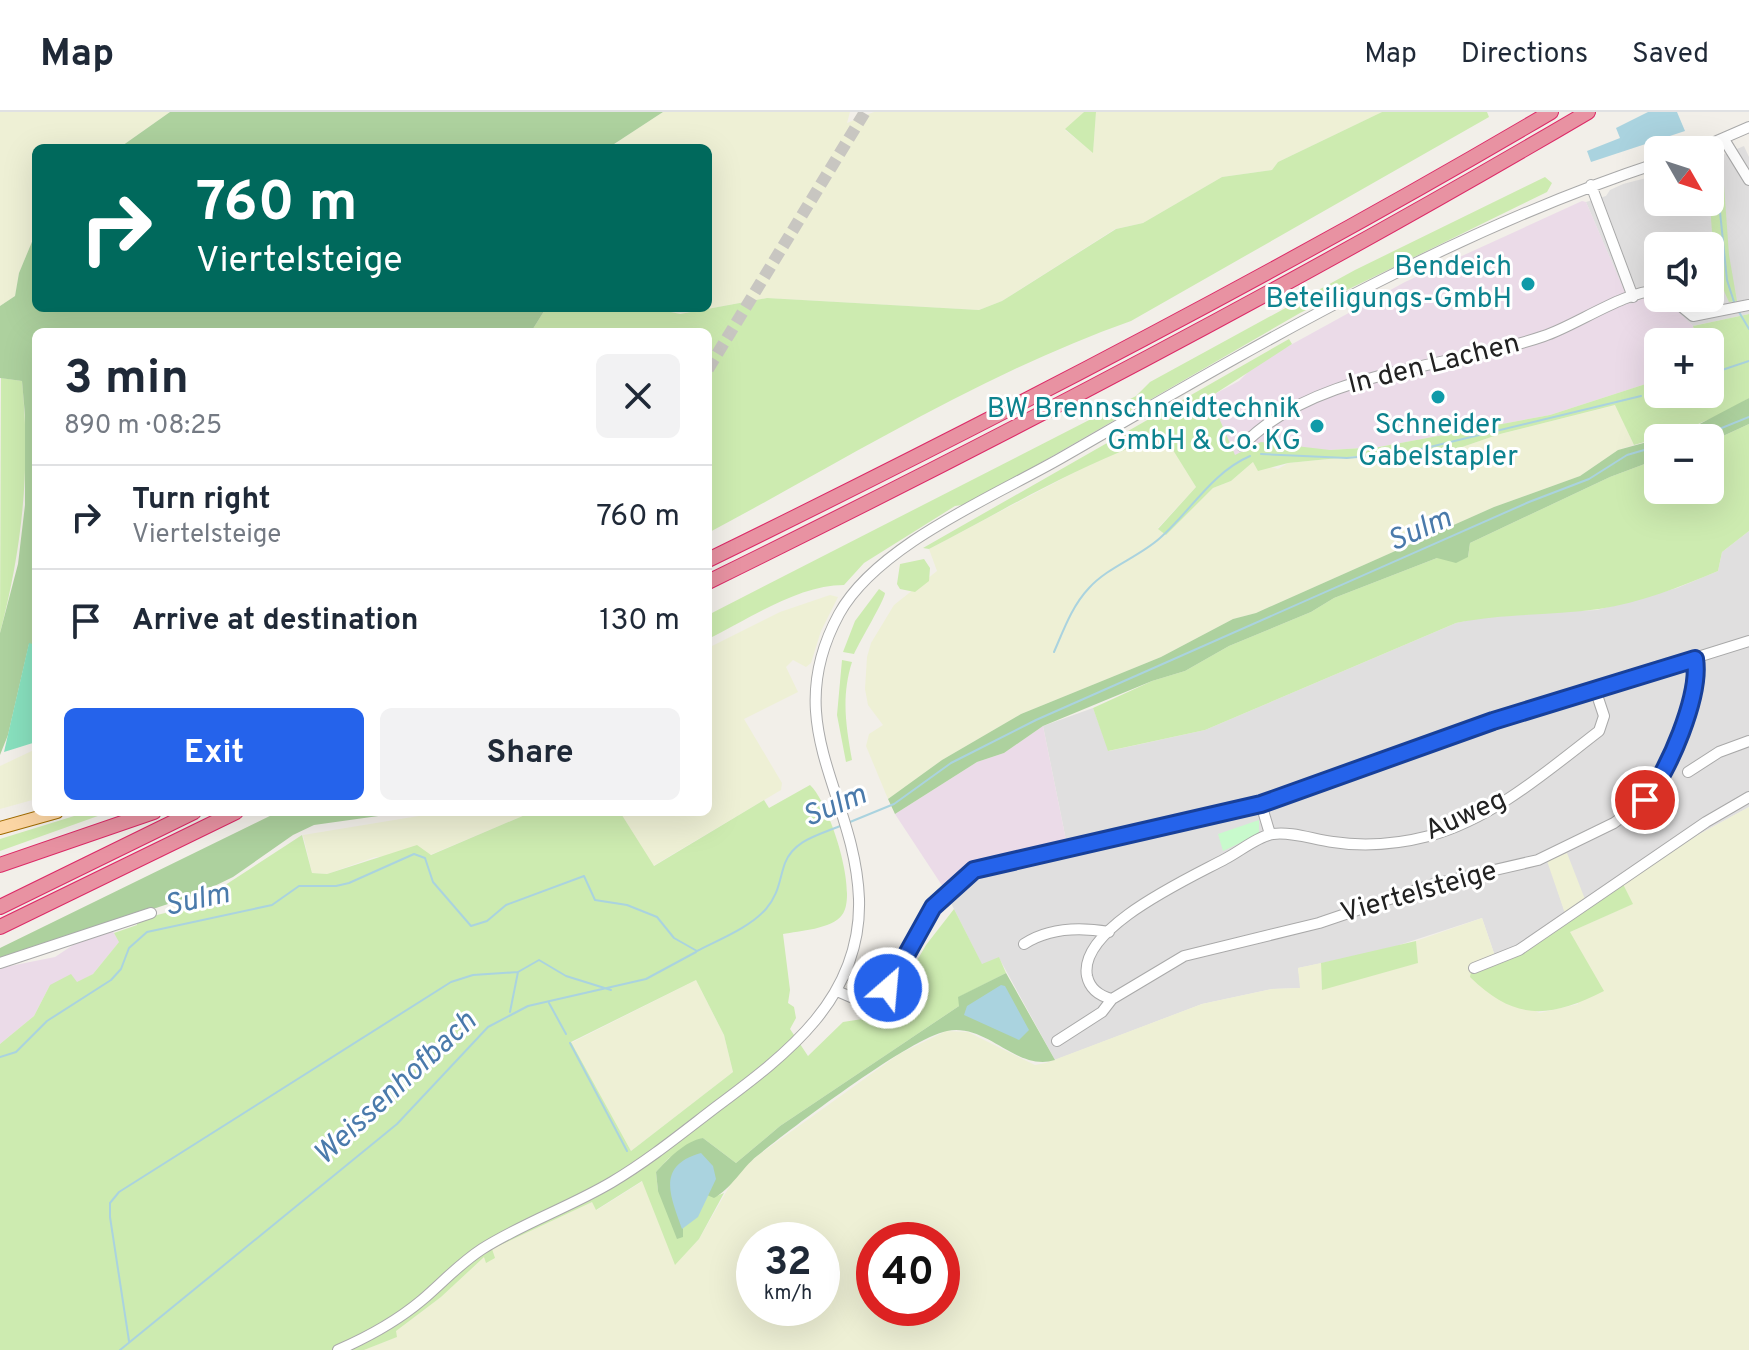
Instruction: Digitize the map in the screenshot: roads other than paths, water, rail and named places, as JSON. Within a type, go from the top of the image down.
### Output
[{"type":"highway","points":[[712,558],[1146,341],[1551,112]]},
{"type":"highway","points":[[712,580],[1195,336],[1351,250],[1588,112]]},
{"type":"highway","points":[[0,865],[142,816]]},
{"type":"highway","points":[[0,907],[186,816]]},
{"type":"highway","points":[[0,927],[228,816]]},
{"type":"main road","points":[[0,828],[43,816]]},
{"type":"street","points":[[1749,127],[1725,141],[1749,180]]},
{"type":"street","points":[[338,1350],[405,1313],[479,1251],[640,1164],[791,1049],[816,1022],[837,991],[855,941],[859,906],[857,875],[819,743],[815,704],[818,676],[832,629],[849,598],[890,556],[1324,309],[1489,226],[1591,185],[1644,168]]},
{"type":"street","points":[[1591,185],[1633,297]]},
{"type":"street","name":"In den Lachen","points":[[1242,446],[1271,424],[1338,389],[1379,375],[1516,346],[1644,294]]},
{"type":"street","points":[[1724,310],[1747,305]]},
{"type":"street","points":[[1688,312],[1693,316],[1714,312]]},
{"type":"street","points":[[837,991],[860,1001],[881,995],[933,907],[974,870],[1261,804],[1595,689],[1749,641]]},
{"type":"street","name":"Viertelsteige","points":[[1057,1041],[1102,1012],[1112,999],[1169,964],[1199,950],[1319,923],[1434,884],[1538,860],[1614,823],[1645,800],[1661,775],[1683,725],[1692,695],[1695,659]]},
{"type":"street","name":"Auweg","points":[[1270,834],[1378,844],[1431,835],[1466,821],[1508,799],[1599,731],[1604,716],[1595,689]]},
{"type":"street","points":[[1688,772],[1711,756],[1749,741]]},
{"type":"street","points":[[1474,968],[1519,950],[1749,797]]},
{"type":"street","points":[[1112,999],[1098,994],[1087,975],[1088,960],[1109,932],[1145,902],[1270,834],[1261,804]]},
{"type":"street","points":[[0,963],[151,913]]},
{"type":"street","points":[[1024,944],[1051,932],[1072,929],[1109,932]]},
{"type":"water","points":[[1648,112],[1677,112],[1685,131],[1670,136],[1644,136],[1644,145],[1591,162],[1587,151],[1620,138],[1616,128]]},
{"type":"water","points":[[1001,985],[1005,986],[1029,1030],[1019,1040],[964,1015],[967,1006]]},
{"type":"water","points":[[701,1153],[713,1166],[716,1179],[698,1217],[682,1229],[671,1194],[672,1174],[677,1166]]},
{"type":"waterway","points":[[1720,216],[1727,280],[1734,302]]},
{"type":"waterway","points":[[1739,312],[1749,329]]},
{"type":"waterway","points":[[1724,369],[1749,361]]},
{"type":"waterway","points":[[1261,454],[1347,458],[1409,452],[1641,396]]},
{"type":"waterway","name":"Sulm","points":[[1724,427],[1749,417]]},
{"type":"waterway","name":"Sulm","points":[[850,822],[894,804],[951,763],[1036,720],[1529,502],[1589,479],[1627,455],[1644,450]]},
{"type":"waterway","points":[[1054,652],[1073,610],[1089,588],[1160,538],[1213,482],[1250,456]]},
{"type":"waterway","name":"Sulm","points":[[0,1057],[16,1052],[47,1021],[111,980],[121,969],[129,948],[147,932],[272,905],[299,886],[349,883],[414,854],[425,858],[433,882],[471,926],[487,921],[506,905],[584,876],[595,900],[627,905],[657,917],[674,938],[697,951],[734,933],[759,916],[774,898],[785,863],[794,849],[808,839],[840,826]]},
{"type":"waterway","name":"Weissenhofbach","points":[[120,1350],[397,1124],[488,1027],[528,1006],[646,979],[696,952]]},
{"type":"waterway","points":[[129,1341],[110,1217],[110,1203],[119,1192],[451,982],[473,975],[518,972],[539,960],[566,976],[611,990]]},
{"type":"waterway","points":[[510,1012],[518,972]]},
{"type":"waterway","points":[[549,1003],[566,1034]]},
{"type":"waterway","points":[[570,1043],[627,1151]]},
{"type":"tunnel","points":[[712,362],[865,112]]},
{"type":"place","name":"Bendeich Beteiligungs-GmbH","points":[[1528,284]]},
{"type":"place","name":"Schneider Gabelstapler","points":[[1438,397]]},
{"type":"place","name":"BW Brennschneidtechnik GmbH & Co. KG","points":[[1317,426]]}]
